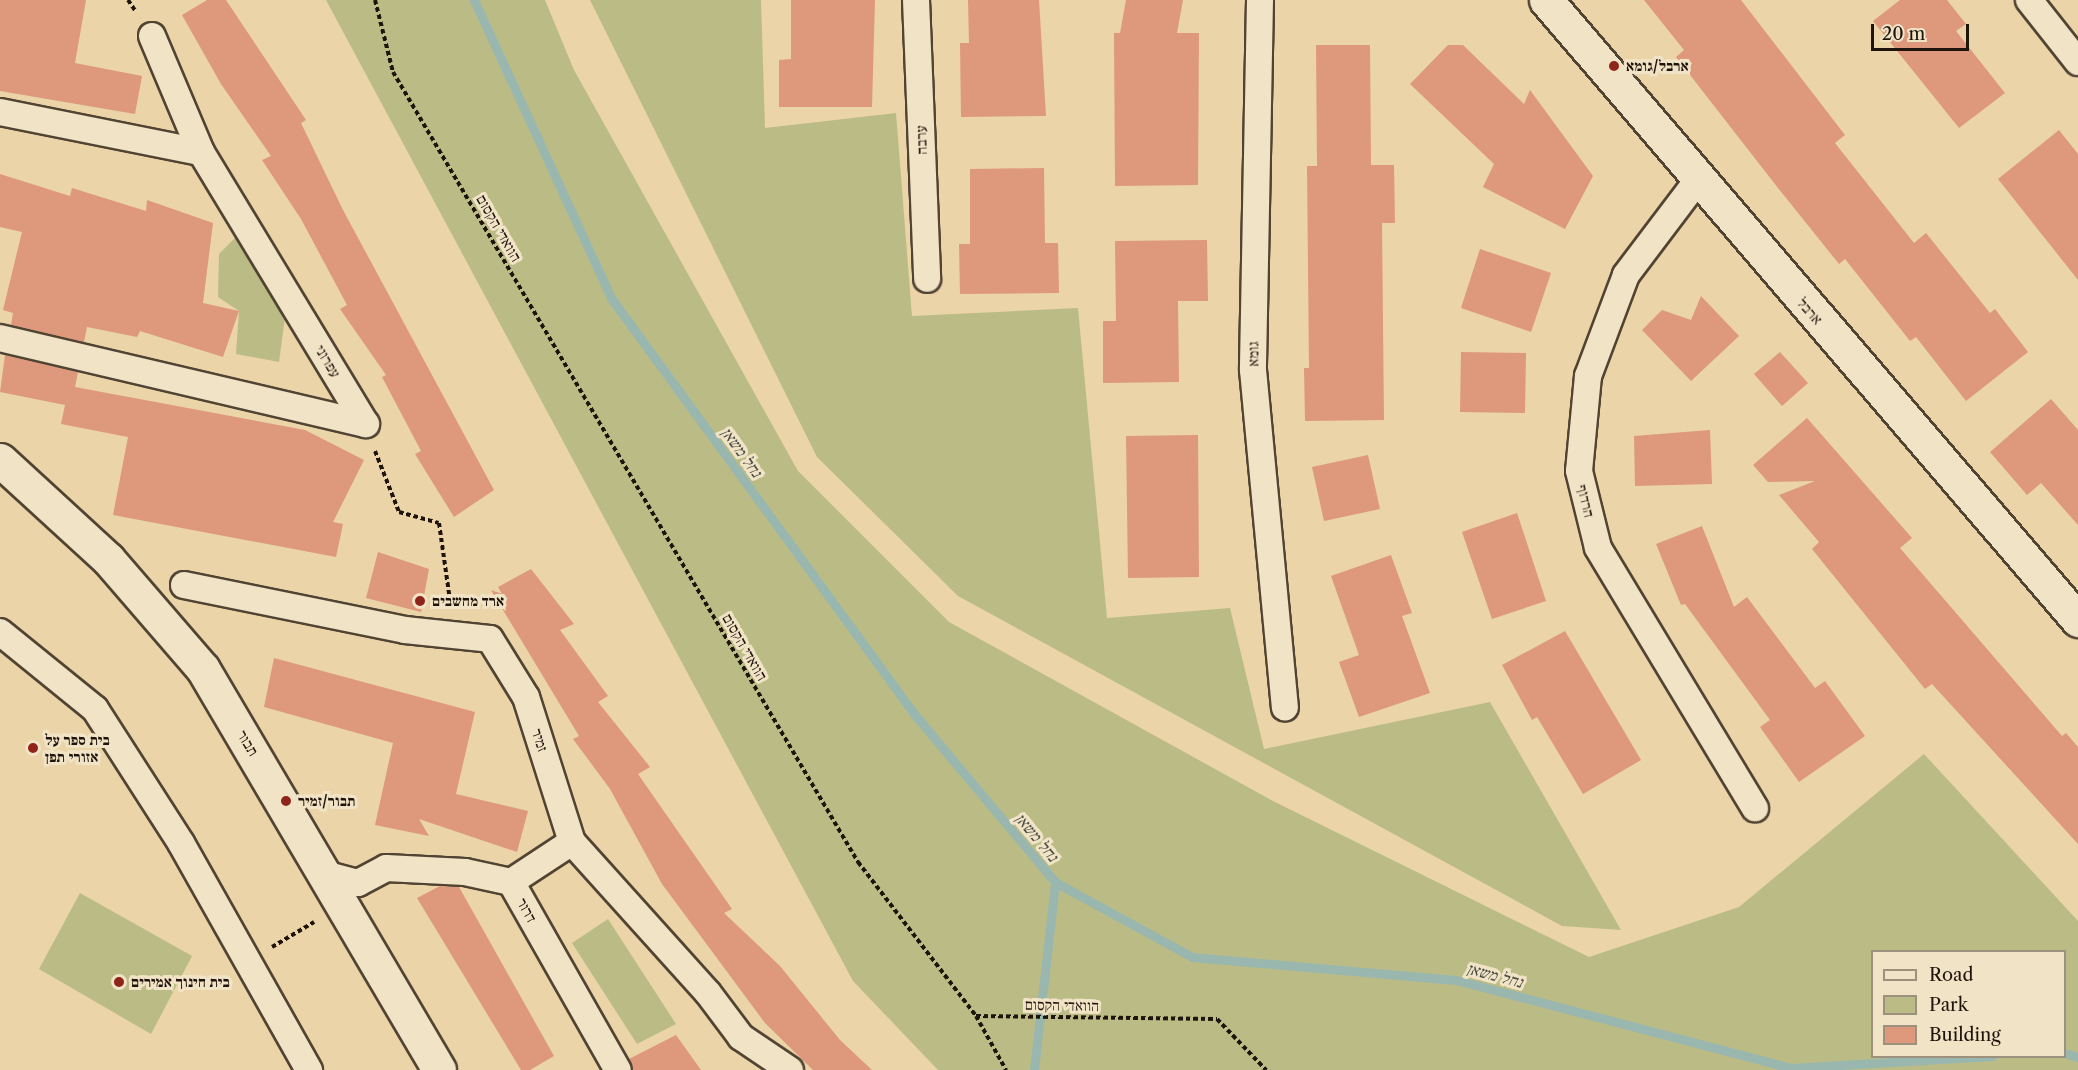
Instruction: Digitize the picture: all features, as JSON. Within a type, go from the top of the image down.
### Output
[{"type":"street","name":"ערבה","points":[[916,0],[927,279]]},
{"type":"street","name":"גומא","points":[[1260,0],[1253,370],[1285,707]]},
{"type":"street","name":"ארבל","points":[[1546,0],[1697,181],[2078,620]]},
{"type":"street","points":[[2029,0],[2078,63]]},
{"type":"street","name":"עפרוני","points":[[152,36],[201,152],[366,424]]},
{"type":"street","points":[[0,112],[201,152]]},
{"type":"street","name":"הרדוף","points":[[1697,181],[1626,275],[1588,376],[1579,471],[1598,548],[1755,808]]},
{"type":"street","points":[[0,338],[366,424]]},
{"type":"street","name":"תבור","points":[[0,459],[108,559],[203,669],[328,875],[439,1070]]},
{"type":"street","points":[[184,585],[405,630],[490,639]]},
{"type":"street","points":[[0,632],[95,709],[181,843],[245,962],[309,1070]]},
{"type":"street","name":"זמיר","points":[[490,639],[526,697],[572,842],[708,993],[741,1037],[790,1070]]},
{"type":"street","points":[[512,882],[572,842]]},
{"type":"street","name":"דרור","points":[[328,875],[358,883],[387,868],[465,872],[512,882],[618,1070]]},
{"type":"path","name":"הוואדי הקסום","points":[[375,0],[393,72],[858,862],[975,1016],[1217,1019],[1266,1070]]},
{"type":"path","points":[[366,424],[399,512],[439,524],[450,600],[490,639]]},
{"type":"path","points":[[245,962],[315,923],[310,915]]},
{"type":"path","points":[[975,1016],[1005,1070]]},
{"type":"green space","points":[[326,0],[545,0],[574,70],[798,471],[949,622],[1273,801],[1589,957],[1739,907],[1924,754],[2078,921],[2078,1070],[938,1070],[853,981]]},
{"type":"green space","points":[[590,0],[761,0],[765,128],[896,113],[912,316],[1078,308],[1107,618],[1230,608],[1264,749],[1490,702],[1621,930],[1562,926],[958,596],[817,457]]},
{"type":"green space","points":[[238,235],[288,295],[279,362],[236,354],[239,311],[218,297],[219,254]]},
{"type":"green space","points":[[80,893],[192,956],[151,1034],[39,969]]},
{"type":"green space","points":[[608,919],[676,1024],[637,1044],[572,943]]},
{"type":"building","points":[[0,0],[86,0],[75,63],[142,76],[135,114],[0,91]]},
{"type":"building","points":[[207,0],[226,0],[306,120],[301,123],[343,210],[494,490],[454,517],[415,454],[421,451],[382,377],[386,375],[340,309],[347,305],[301,219],[262,160],[271,156],[221,84],[182,15]]},
{"type":"building","points":[[791,0],[875,0],[872,107],[779,107],[779,60],[791,59]]},
{"type":"building","points":[[968,0],[1039,0],[1046,116],[961,117],[960,43],[969,43]]},
{"type":"building","points":[[1126,0],[1183,0],[1177,33],[1199,33],[1198,185],[1115,186],[1114,33],[1120,33]]},
{"type":"building","points":[[1644,0],[1741,0],[1845,135],[1835,143],[1914,243],[1926,233],[1990,313],[1995,309],[2028,352],[1966,401],[1916,337],[1910,341],[1845,259],[1839,264],[1676,57],[1684,50]]},
{"type":"building","points":[[1900,0],[1947,0],[1966,24],[1956,31],[2005,93],[1959,128],[1873,21]]},
{"type":"building","points":[[1316,45],[1370,45],[1371,165],[1394,165],[1395,223],[1382,223],[1384,420],[1305,421],[1304,368],[1309,368],[1307,166],[1317,166]]},
{"type":"building","points":[[1448,45],[1463,45],[1524,104],[1530,90],[1593,176],[1565,229],[1483,187],[1494,164],[1410,84]]},
{"type":"building","points":[[2059,130],[2078,154],[2078,280],[1998,179]]},
{"type":"building","points":[[1044,168],[1045,243],[1058,243],[1059,293],[960,294],[959,244],[970,244],[970,169]]},
{"type":"building","points":[[0,174],[70,196],[72,188],[146,211],[147,200],[213,223],[203,303],[239,311],[223,357],[140,331],[137,337],[87,327],[84,342],[11,325],[13,313],[3,310],[22,232],[0,227]]},
{"type":"building","points":[[1207,240],[1208,301],[1178,301],[1179,382],[1103,383],[1103,321],[1116,321],[1115,241]]},
{"type":"building","points":[[1480,249],[1551,273],[1531,332],[1461,308]]},
{"type":"building","points":[[1701,296],[1739,336],[1691,381],[1642,330],[1662,310],[1691,320]]},
{"type":"building","points":[[1461,352],[1526,353],[1525,413],[1460,412]]},
{"type":"building","points":[[1780,352],[1808,383],[1782,406],[1754,374]]},
{"type":"building","points":[[5,355],[78,372],[75,387],[305,430],[364,460],[333,522],[343,524],[336,557],[113,515],[128,437],[61,424],[65,405],[0,392]]},
{"type":"building","points":[[2051,399],[2078,430],[2078,525],[2041,483],[2027,495],[1990,452]]},
{"type":"building","points":[[1807,418],[1912,538],[1900,548],[2062,736],[2066,733],[2078,747],[2078,844],[1932,684],[1925,689],[1812,549],[1819,542],[1779,495],[1815,481],[1768,482],[1753,465]]},
{"type":"building","points":[[1710,430],[1712,484],[1635,486],[1634,436]]},
{"type":"building","points":[[1198,435],[1199,577],[1128,578],[1126,436]]},
{"type":"building","points":[[1368,455],[1380,509],[1324,521],[1312,467]]},
{"type":"building","points":[[1517,513],[1546,601],[1492,619],[1462,532]]},
{"type":"building","points":[[1702,526],[1734,607],[1747,597],[1815,688],[1825,681],[1865,736],[1799,782],[1760,727],[1770,720],[1685,604],[1681,605],[1656,544]]},
{"type":"building","points":[[378,552],[429,569],[421,612],[366,598]]},
{"type":"building","points":[[1391,555],[1412,613],[1402,616],[1430,693],[1359,717],[1339,662],[1359,655],[1331,576]]},
{"type":"building","points":[[531,569],[574,624],[560,630],[608,696],[598,702],[650,767],[638,774],[732,909],[724,913],[780,966],[840,1040],[872,1070],[813,1070],[765,1023],[662,884],[610,789],[573,739],[579,736],[491,590],[502,594],[498,587]]},
{"type":"building","points":[[1565,631],[1641,760],[1583,794],[1537,717],[1532,720],[1502,665]]},
{"type":"building","points":[[274,658],[475,712],[456,794],[528,811],[517,852],[419,819],[429,836],[375,825],[393,743],[264,707]]},
{"type":"building","points":[[440,886],[459,887],[554,1056],[530,1070],[521,1070],[417,898]]},
{"type":"building","points":[[676,1035],[701,1070],[633,1070],[629,1059]]},
{"type":"waterway","name":"נחל משאן","points":[[474,0],[611,298],[915,715],[1055,882],[1192,957],[1456,980],[1791,1068],[1959,1058]]},
{"type":"waterway","points":[[1034,1070],[1055,882]]},
{"type":"waterway","name":"נחל משאן","points":[[2066,1054],[2078,1057]]},
{"type":"place","name":"ארבל/גומא","points":[[1614,66]]},
{"type":"place","name":"ארד מחשבים","points":[[420,601]]},
{"type":"place","name":"בית ספר על אזורי תפן","points":[[33,748]]},
{"type":"place","name":"תבור/זמיר","points":[[286,801]]},
{"type":"place","name":"בית חינוך אמירים","points":[[119,982]]}]
